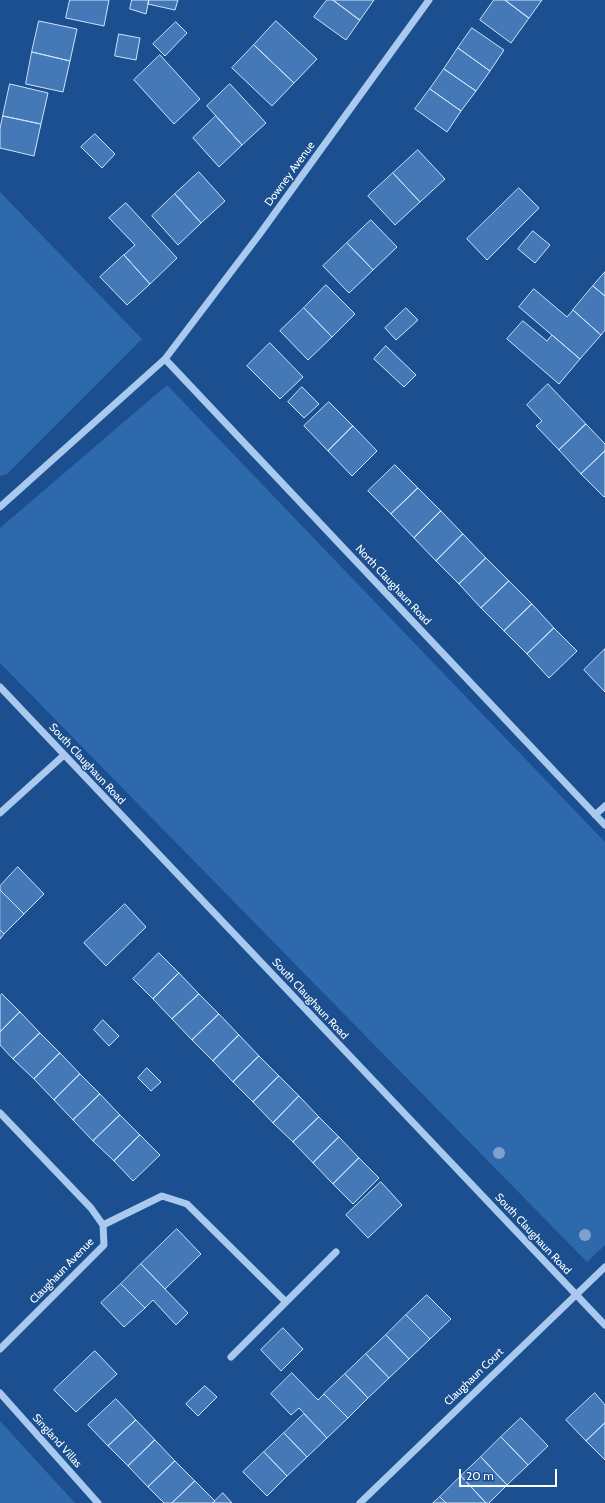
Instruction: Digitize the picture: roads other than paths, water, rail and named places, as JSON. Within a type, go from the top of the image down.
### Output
[{"type":"street","name":"Downey Avenue","points":[[0,507],[165,359],[259,235],[429,0]]},
{"type":"street","name":"North Claughaun Road","points":[[165,359],[605,825]]},
{"type":"street","name":"South Claughaun Road","points":[[0,687],[605,1325]]},
{"type":"street","points":[[0,813],[64,755]]},
{"type":"street","points":[[595,815],[605,806]]},
{"type":"street","points":[[0,1113],[91,1208],[103,1225],[162,1196],[187,1204],[286,1302]]},
{"type":"street","name":"Claughaun Avenue","points":[[0,1349],[104,1246],[103,1225]]},
{"type":"street","points":[[231,1357],[336,1252]]},
{"type":"street","name":"Claughaun Court","points":[[360,1503],[575,1294],[605,1267]]},
{"type":"street","name":"Singland Villas","points":[[0,1393],[98,1503]]}]
